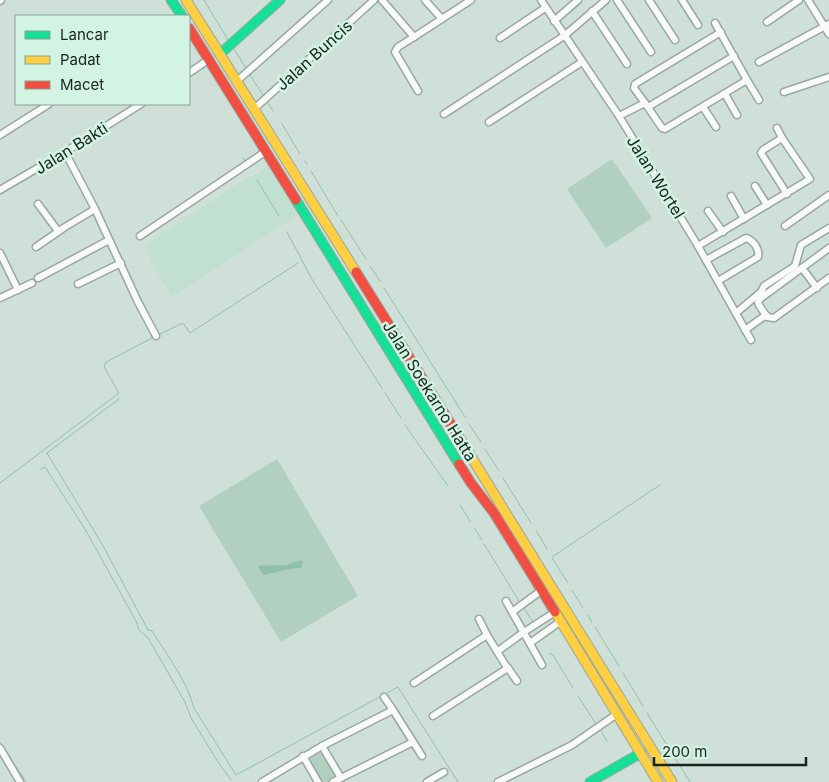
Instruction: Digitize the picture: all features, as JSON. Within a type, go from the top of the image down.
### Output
[{"type":"main road","points":[[172,0],[181,15]]},
{"type":"main road","name":"Jalan Soekarno Hatta","points":[[186,0],[672,782]]},
{"type":"main road","points":[[220,54],[280,0]]},
{"type":"main road","name":"Jalan Soekarno Hatta","points":[[190,30],[362,304],[471,483],[494,513],[542,590],[658,782]]},
{"type":"main road","points":[[362,304],[372,298]]},
{"type":"main road","points":[[590,782],[641,753]]},
{"type":"street","points":[[237,81],[328,0]]},
{"type":"street","name":"Jalan Buncis","points":[[254,109],[374,0]]},
{"type":"street","points":[[382,0],[414,37]]},
{"type":"street","points":[[425,0],[442,19]]},
{"type":"street","name":"Jalan Wortel","points":[[540,0],[619,116],[698,246],[751,340]]},
{"type":"street","points":[[554,21],[578,0]]},
{"type":"street","points":[[444,114],[564,36],[606,0]]},
{"type":"street","points":[[617,0],[651,52]]},
{"type":"street","points":[[649,0],[675,40]]},
{"type":"street","points":[[682,0],[698,25]]},
{"type":"street","points":[[767,22],[799,0]]},
{"type":"street","points":[[808,0],[827,25],[829,34]]},
{"type":"street","points":[[418,90],[395,52],[398,47],[468,1]]},
{"type":"street","points":[[500,38],[545,8]]},
{"type":"street","points":[[592,12],[627,64]]},
{"type":"street","points":[[715,23],[759,100]]},
{"type":"street","points":[[759,62],[827,25]]},
{"type":"street","points":[[721,32],[635,84],[634,88],[664,129],[747,80]]},
{"type":"street","points":[[619,116],[646,105],[734,56]]},
{"type":"street","points":[[190,72],[208,60]]},
{"type":"street","points":[[490,122],[582,62]]},
{"type":"street","points":[[784,92],[829,77]]},
{"type":"street","points":[[724,94],[737,115]]},
{"type":"street","points":[[0,134],[47,105]]},
{"type":"street","name":"Jalan Bakti","points":[[0,190],[139,105]]},
{"type":"street","points":[[703,107],[716,128]]},
{"type":"street","points":[[698,246],[810,179],[777,128]]},
{"type":"street","points":[[782,138],[761,153],[787,194]]},
{"type":"street","points":[[65,152],[156,336]]},
{"type":"street","points":[[140,236],[265,152]]},
{"type":"street","points":[[755,186],[767,206]]},
{"type":"street","points":[[731,196],[744,219]]},
{"type":"street","points":[[785,226],[829,196]]},
{"type":"street","points":[[38,204],[58,231]]},
{"type":"street","points":[[36,247],[58,231],[95,210]]},
{"type":"street","points":[[708,211],[723,232]]},
{"type":"street","points":[[736,313],[761,292],[764,286],[795,266],[802,245],[829,228]]},
{"type":"street","points":[[706,260],[746,238],[752,241],[757,248],[758,257],[718,281]]},
{"type":"street","points":[[38,278],[109,240]]},
{"type":"street","points":[[829,248],[758,302],[759,305],[768,317],[774,318],[829,278]]},
{"type":"street","points":[[0,253],[18,290]]},
{"type":"street","points":[[78,284],[121,263]]},
{"type":"street","points":[[802,268],[816,288]]},
{"type":"street","points":[[0,298],[32,284]]},
{"type":"street","points":[[745,330],[766,315]]},
{"type":"street","points":[[512,612],[542,590]]},
{"type":"street","points":[[506,601],[542,665]]},
{"type":"street","points":[[498,652],[555,612]]},
{"type":"street","points":[[479,619],[487,635],[517,681]]},
{"type":"street","points":[[530,643],[561,621]]},
{"type":"street","points":[[414,683],[487,635]]},
{"type":"street","points":[[433,716],[508,668]]},
{"type":"street","points":[[384,697],[422,756]]},
{"type":"street","points":[[262,782],[303,756],[393,710]]},
{"type":"street","points":[[498,782],[572,745],[617,714]]},
{"type":"street","points":[[333,782],[413,742]]},
{"type":"street","points":[[322,746],[341,778]]},
{"type":"street","points":[[0,748],[20,782]]},
{"type":"street","points":[[303,756],[318,782]]},
{"type":"street","points":[[431,781],[444,772]]},
{"type":"shaded area","points":[[612,159],[652,218],[606,248],[567,189]]},
{"type":"shaded area","points":[[271,165],[300,213],[172,297],[144,245],[250,176],[252,177]]},
{"type":"shaded area","points":[[277,459],[358,596],[281,642],[199,506]]},
{"type":"shaded area","points":[[301,560],[303,562],[301,568],[263,575],[258,566],[286,565]]},
{"type":"shaded area","points":[[322,747],[339,778],[331,782],[319,782],[304,757]]},
{"type":"waterway","points":[[204,0],[228,40]]},
{"type":"waterway","points":[[233,48],[246,68]]},
{"type":"waterway","points":[[250,75],[263,95]]},
{"type":"waterway","points":[[268,103],[273,111]]},
{"type":"waterway","points":[[282,124],[300,154]]},
{"type":"waterway","points":[[311,171],[338,216]]},
{"type":"waterway","points":[[257,180],[279,216]]},
{"type":"waterway","points":[[341,220],[366,259]]},
{"type":"waterway","points":[[287,232],[313,281],[382,388]]},
{"type":"waterway","points":[[158,335],[183,323],[190,333],[298,263]]},
{"type":"waterway","points":[[370,266],[380,281]]},
{"type":"waterway","points":[[384,288],[465,417]]},
{"type":"waterway","points":[[0,483],[119,393],[104,367],[106,362],[154,337]]},
{"type":"waterway","points":[[385,393],[401,418]]},
{"type":"waterway","points":[[119,399],[47,453],[102,544],[148,630],[152,631],[176,668],[187,688],[194,708],[236,775],[398,687],[458,782]]},
{"type":"waterway","points":[[469,424],[481,442]]},
{"type":"waterway","points":[[405,425],[448,486]]},
{"type":"waterway","points":[[485,449],[499,471]]},
{"type":"waterway","points":[[41,469],[45,467],[85,529],[136,621],[139,630],[148,638],[185,702],[191,718],[231,780]]},
{"type":"waterway","points":[[503,478],[531,523]]},
{"type":"waterway","points":[[552,557],[660,485]]},
{"type":"waterway","points":[[460,505],[470,521]]},
{"type":"waterway","points":[[475,529],[482,540]]},
{"type":"waterway","points":[[536,530],[547,549]]},
{"type":"waterway","points":[[484,544],[519,601]]},
{"type":"waterway","points":[[552,558],[568,583]]},
{"type":"waterway","points":[[572,590],[583,608]]},
{"type":"waterway","points":[[523,607],[533,622]]},
{"type":"waterway","points":[[588,615],[592,623]]},
{"type":"waterway","points":[[595,627],[619,666]]},
{"type":"waterway","points":[[549,653],[553,655],[573,688]]},
{"type":"waterway","points":[[623,673],[643,706]]},
{"type":"waterway","points":[[578,696],[596,724]]},
{"type":"waterway","points":[[647,713],[690,782]]},
{"type":"waterway","points":[[601,731],[607,741]]},
{"type":"waterway","points":[[0,742],[26,782]]},
{"type":"traffic: fast","points":[[171,0],[181,15]]},
{"type":"traffic: fast","points":[[220,54],[280,0]]},
{"type":"traffic: fast","points":[[296,200],[459,464]]},
{"type":"traffic: fast","points":[[590,782],[641,753]]},
{"type":"traffic: slow","points":[[186,0],[356,272]]},
{"type":"traffic: slow","points":[[462,442],[672,782]]},
{"type":"traffic: slow","points":[[555,612],[658,782]]},
{"type":"traffic: jam","points":[[190,30],[296,200]]},
{"type":"traffic: jam","points":[[356,272],[462,442]]},
{"type":"traffic: jam","points":[[459,464],[494,513],[555,612]]}]
